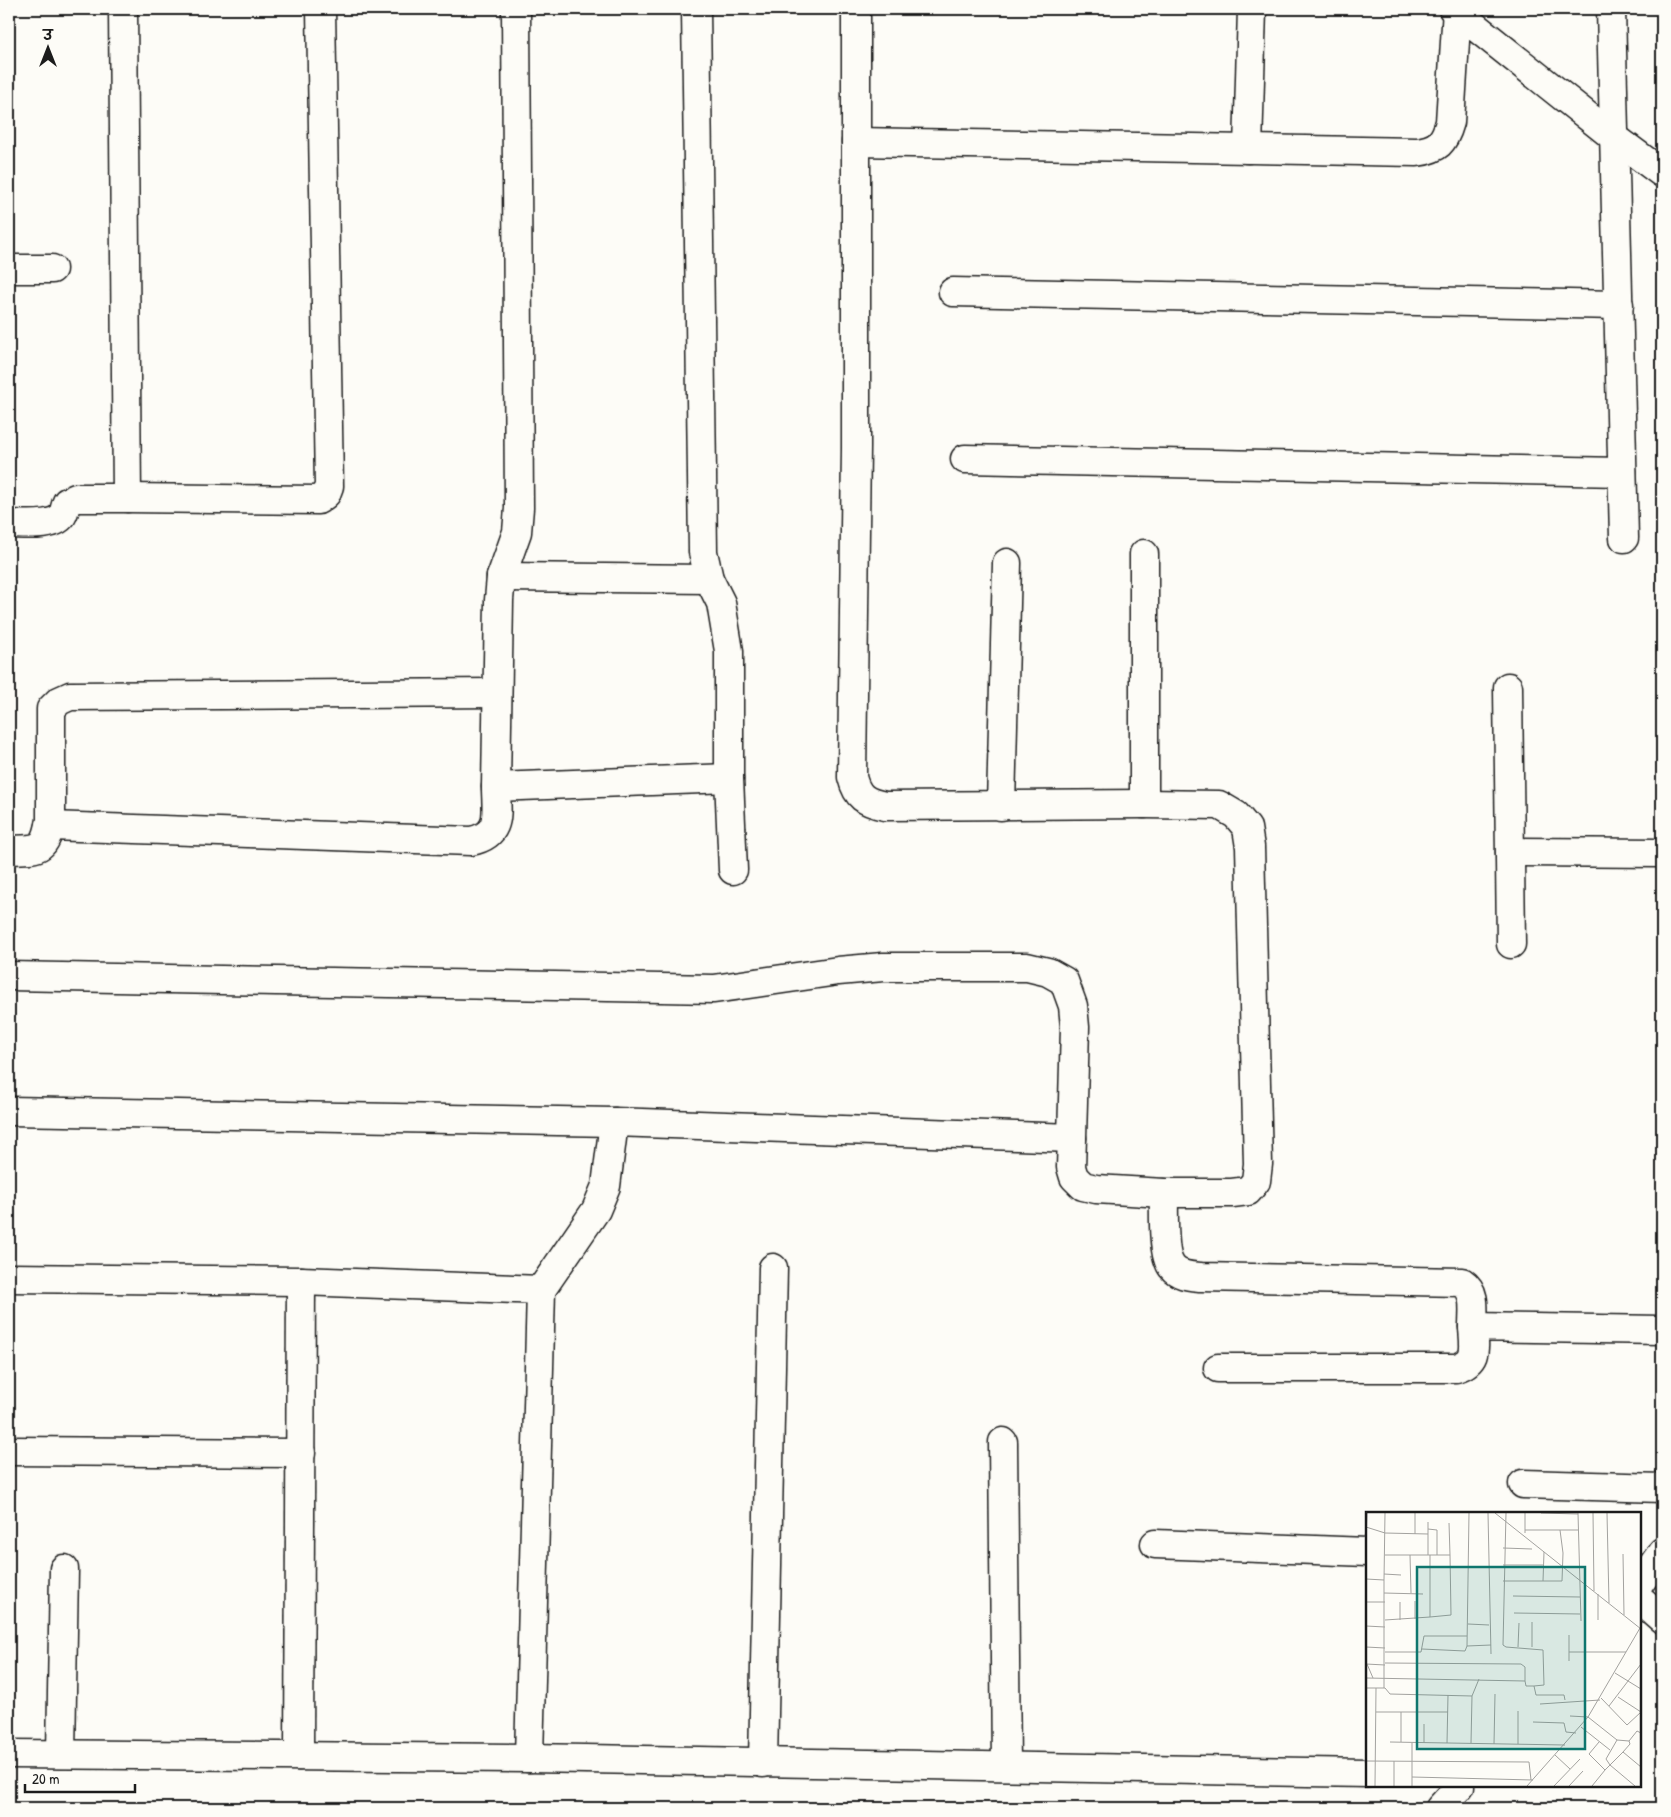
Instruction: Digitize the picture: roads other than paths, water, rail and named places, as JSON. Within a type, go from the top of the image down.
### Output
[{"type":"street","points":[[123,9],[122,105],[127,498]]},
{"type":"street","points":[[9,524],[50,523],[58,521],[63,514],[67,502],[76,498],[318,500],[326,494],[329,486],[322,9]]},
{"type":"street","points":[[50,826],[471,841],[482,839],[489,835],[494,828],[499,600],[502,577],[517,532],[519,508],[516,9]]},
{"type":"street","points":[[696,9],[702,552],[709,579],[721,604],[729,651],[729,778],[733,870]]},
{"type":"street","points":[[9,976],[714,988],[838,971],[883,967],[1027,967],[1048,972],[1064,981],[1073,1006],[1075,1027],[1071,1166],[1074,1177],[1083,1186],[1096,1189],[1164,1193],[1232,1193],[1248,1191],[1256,1181],[1258,1164],[1250,847],[1247,828],[1236,815],[1219,805],[885,806],[870,803],[861,797],[854,788],[852,777],[856,447],[856,9]]},
{"type":"street","points":[[1248,148],[1252,9]]},
{"type":"street","points":[[1611,9],[1624,538]]},
{"type":"street","points":[[856,142],[1417,152],[1430,150],[1439,145],[1446,135],[1450,122],[1456,10]]},
{"type":"street","points":[[1456,10],[1615,138],[1662,173]]},
{"type":"street","points":[[9,269],[52,269]]},
{"type":"street","points":[[953,292],[1619,305]]},
{"type":"street","points":[[965,459],[1622,472]]},
{"type":"street","points":[[1144,554],[1144,804]]},
{"type":"street","points":[[1001,806],[1007,563]]},
{"type":"street","points":[[502,577],[709,579]]},
{"type":"street","points":[[1508,687],[1511,944]]},
{"type":"street","points":[[9,850],[33,850],[44,843],[50,826],[51,708],[59,701],[70,696],[497,693]]},
{"type":"street","points":[[496,787],[729,778]]},
{"type":"street","points":[[1510,852],[1662,853]]},
{"type":"street","points":[[9,1111],[614,1122],[1072,1138]]},
{"type":"street","points":[[529,1758],[541,1290],[596,1210],[606,1186],[614,1122]]},
{"type":"street","points":[[1164,1193],[1165,1250],[1172,1267],[1184,1275],[1462,1282],[1470,1287],[1473,1296],[1474,1351],[1472,1359],[1465,1365],[1456,1368],[1218,1368]]},
{"type":"street","points":[[763,1763],[773,1268]]},
{"type":"street","points":[[9,1278],[302,1281],[541,1290]]},
{"type":"street","points":[[299,1756],[302,1281]]},
{"type":"street","points":[[1473,1328],[1662,1330]]},
{"type":"street","points":[[1002,1442],[1006,1766]]},
{"type":"street","points":[[9,1450],[302,1453]]},
{"type":"street","points":[[1524,1484],[1662,1488]]},
{"type":"street","points":[[1155,1544],[1366,1552]]},
{"type":"street","points":[[1641,1582],[1662,1552]]},
{"type":"street","points":[[61,1754],[64,1569]]},
{"type":"street","points":[[1641,1601],[1662,1619]]},
{"type":"street","points":[[9,1754],[529,1758],[1366,1773]]},
{"type":"street","points":[[1440,1808],[1459,1787]]}]
